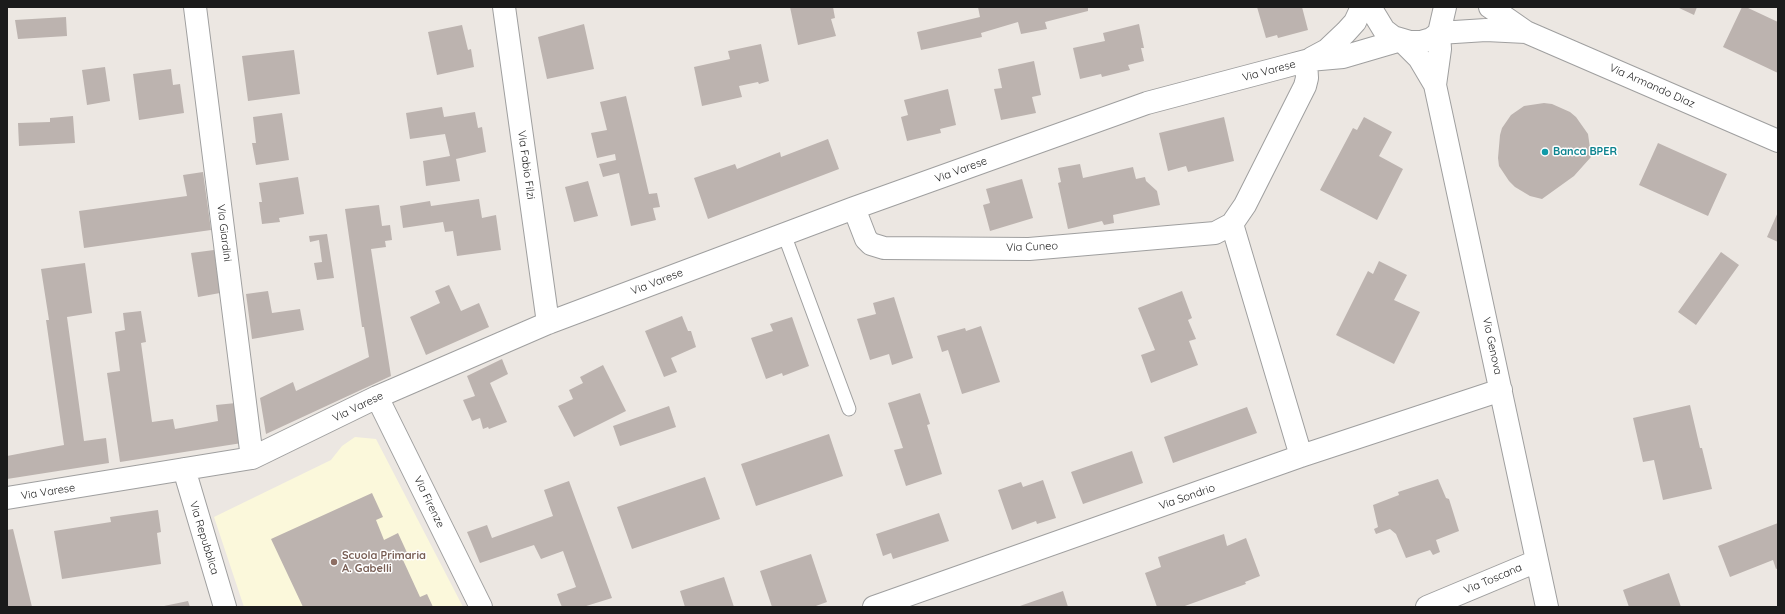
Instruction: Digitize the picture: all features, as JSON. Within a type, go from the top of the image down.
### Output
[{"type":"street","name":"Via Giardini","points":[[195,7],[252,458]]},
{"type":"street","name":"Via Fabio Filzi","points":[[504,7],[548,323]]},
{"type":"street","name":"Via Varese","points":[[1308,61],[1326,50],[1346,32],[1355,22],[1362,7]]},
{"type":"street","name":"Via Armando Diaz","points":[[1370,7],[1384,30],[1401,40],[1421,42],[1431,39],[1439,33],[1486,30],[1526,32]]},
{"type":"street","points":[[1439,33],[1442,24],[1444,7]]},
{"type":"street","name":"Via Armando Diaz","points":[[1490,7],[1526,32],[1778,141]]},
{"type":"street","name":"Via Genova","points":[[1435,85],[1440,49],[1439,33]]},
{"type":"street","name":"Via Varese","points":[[7,498],[252,458],[377,397],[548,323],[854,208],[1147,103],[1308,61],[1343,57],[1401,40]]},
{"type":"street","name":"Via Genova","points":[[1401,40],[1419,58],[1435,85],[1547,607]]},
{"type":"street","points":[[1301,456],[1232,224],[1245,205],[1305,86],[1308,61]]},
{"type":"street","name":"Via Cuneo","points":[[854,208],[866,239],[871,244],[884,248],[1029,249],[1206,234],[1224,230],[1232,224]]},
{"type":"street","name":"Via Sondrio","points":[[874,607],[1301,456],[1501,390]]},
{"type":"street","name":"Via Firenze","points":[[377,397],[480,607]]},
{"type":"street","name":"Via Repubblica","points":[[184,469],[225,607]]},
{"type":"street","name":"Via Toscana","points":[[1427,607],[1537,561]]},
{"type":"lane","points":[[784,234],[849,409]]},
{"type":"shaded area","name":"Scuola Primaria A. Gabelli","points":[[355,437],[376,439],[463,607],[244,607],[214,517],[331,460],[342,446]]},
{"type":"building","points":[[790,7],[833,7],[835,18],[831,19],[836,36],[798,45]]},
{"type":"building","points":[[978,7],[1088,7],[1088,11],[1045,22],[1047,29],[1021,34],[1018,22],[981,33],[982,37],[921,50],[917,32],[980,17]]},
{"type":"building","points":[[1257,7],[1302,7],[1308,30],[1278,38],[1277,35],[1266,38]]},
{"type":"building","points":[[1677,7],[1697,7],[1694,15]]},
{"type":"building","points":[[1742,7],[1746,7],[1778,22],[1778,73],[1723,47]]},
{"type":"building","points":[[66,17],[67,36],[18,39],[15,20]]},
{"type":"building","points":[[584,24],[594,69],[547,79],[538,37]]},
{"type":"building","points":[[1139,24],[1144,48],[1141,48],[1144,61],[1128,65],[1130,70],[1102,77],[1101,74],[1080,79],[1073,48],[1105,41],[1103,33]]},
{"type":"building","points":[[462,25],[468,50],[471,49],[474,67],[437,75],[428,32]]},
{"type":"building","points":[[761,44],[769,81],[759,84],[758,82],[739,86],[742,97],[702,106],[694,67],[730,59],[728,51]]},
{"type":"building","points":[[294,50],[300,94],[248,101],[242,56]]},
{"type":"building","points":[[1034,61],[1041,95],[1032,97],[1036,113],[1001,120],[994,89],[1002,88],[998,69]]},
{"type":"building","points":[[105,67],[110,101],[87,105],[82,70]]},
{"type":"building","points":[[171,69],[173,85],[180,84],[184,113],[139,120],[133,74]]},
{"type":"building","points":[[948,89],[956,125],[940,129],[941,133],[907,141],[901,117],[908,115],[904,100]]},
{"type":"building","points":[[626,96],[649,194],[657,193],[660,207],[653,208],[656,220],[631,226],[619,173],[603,177],[599,164],[616,160],[615,154],[597,158],[591,133],[607,130],[600,102]]},
{"type":"building","name":"Banca BPER","points":[[1544,103],[1552,104],[1570,112],[1576,117],[1588,134],[1591,157],[1574,176],[1542,199],[1530,196],[1515,187],[1499,166],[1498,158],[1502,128],[1511,115],[1524,106]]},
{"type":"building","points":[[442,107],[444,117],[475,112],[478,128],[482,127],[486,152],[456,159],[460,181],[426,186],[423,161],[450,156],[445,134],[410,139],[406,113]]},
{"type":"building","points":[[282,113],[289,160],[256,165],[252,143],[256,143],[253,117]]},
{"type":"building","points":[[73,116],[75,143],[19,146],[18,123],[50,122],[50,118]]},
{"type":"building","points":[[1224,117],[1234,161],[1188,172],[1186,166],[1168,171],[1159,133]]},
{"type":"building","points":[[1364,117],[1392,132],[1379,156],[1403,169],[1377,220],[1320,190],[1353,128],[1357,130]]},
{"type":"building","points":[[828,139],[839,169],[708,219],[694,178],[735,164],[737,169],[780,152],[781,157]]},
{"type":"building","points":[[1658,143],[1727,174],[1708,216],[1639,185]]},
{"type":"building","points":[[1080,164],[1083,178],[1133,167],[1136,179],[1145,177],[1146,181],[1157,191],[1160,205],[1113,215],[1114,223],[1104,225],[1102,221],[1068,229],[1058,183],[1061,182],[1058,168]]},
{"type":"building","points":[[203,172],[211,230],[84,248],[79,211],[187,196],[183,175]]},
{"type":"building","points":[[298,177],[304,214],[279,218],[280,222],[262,224],[259,202],[262,202],[259,183]]},
{"type":"building","points":[[1022,179],[1033,218],[990,231],[983,205],[990,203],[986,189]]},
{"type":"building","points":[[588,181],[598,216],[574,222],[565,187]]},
{"type":"building","points":[[479,199],[482,218],[496,215],[501,250],[457,256],[453,231],[445,232],[443,222],[403,228],[400,206],[430,201],[431,206]]},
{"type":"building","points":[[379,205],[382,226],[390,225],[392,240],[385,241],[386,247],[371,249],[391,376],[266,434],[260,398],[293,382],[296,391],[369,357],[364,327],[362,327],[345,209]]},
{"type":"building","points":[[1778,212],[1778,242],[1767,237]]},
{"type":"building","points":[[327,234],[334,278],[317,280],[314,263],[322,262],[319,240],[310,242],[309,236]]},
{"type":"building","points":[[214,250],[220,293],[198,297],[191,253]]},
{"type":"building","points":[[1721,252],[1739,265],[1696,325],[1678,312]]},
{"type":"building","points":[[1379,261],[1407,275],[1394,300],[1420,312],[1394,364],[1336,335],[1368,271],[1373,274]]},
{"type":"building","points":[[85,263],[92,313],[67,317],[84,441],[106,438],[109,463],[7,479],[7,456],[64,445],[46,320],[49,320],[41,269]]},
{"type":"building","points":[[449,285],[461,311],[479,303],[489,327],[426,355],[410,317],[440,303],[435,291]]},
{"type":"building","points":[[268,291],[272,313],[300,309],[304,330],[252,339],[246,294]]},
{"type":"building","points":[[1182,291],[1192,318],[1188,320],[1196,339],[1189,341],[1198,365],[1151,383],[1141,355],[1155,350],[1138,308]]},
{"type":"building","points":[[894,297],[913,358],[892,365],[889,354],[870,360],[857,319],[876,314],[873,303]]},
{"type":"building","points":[[141,311],[146,342],[141,343],[152,422],[173,419],[175,429],[218,421],[216,405],[236,403],[242,443],[120,462],[107,373],[120,371],[115,332],[125,330],[123,313]]},
{"type":"building","points":[[682,316],[688,331],[691,331],[696,347],[671,358],[677,372],[664,377],[645,331]]},
{"type":"building","points":[[792,317],[809,366],[783,376],[782,373],[766,379],[751,338],[773,331],[770,324]]},
{"type":"building","points":[[981,326],[1000,382],[962,394],[948,350],[942,352],[937,336],[965,328],[966,331]]},
{"type":"building","points":[[502,359],[508,374],[490,383],[507,422],[489,429],[488,427],[483,429],[480,418],[472,421],[463,400],[475,396],[467,376]]},
{"type":"building","points":[[603,365],[626,411],[574,437],[558,406],[573,399],[569,390],[583,383],[580,377]]},
{"type":"building","points":[[920,393],[930,424],[927,425],[942,474],[906,486],[894,450],[903,448],[888,403]]},
{"type":"building","points":[[1690,405],[1700,448],[1702,448],[1712,489],[1663,500],[1654,460],[1643,462],[1633,418]]},
{"type":"building","points":[[669,406],[676,427],[620,446],[613,426]]},
{"type":"building","points":[[1247,407],[1257,433],[1173,463],[1164,437]]},
{"type":"building","points":[[829,434],[843,476],[756,506],[741,464]]},
{"type":"building","points":[[1132,451],[1143,483],[1083,504],[1071,472]]},
{"type":"building","points":[[705,477],[720,519],[632,549],[617,507]]},
{"type":"building","points":[[1438,479],[1446,498],[1449,499],[1459,531],[1436,540],[1440,552],[1433,555],[1430,550],[1406,558],[1396,534],[1390,529],[1376,534],[1374,529],[1378,527],[1373,505],[1399,495],[1398,492]]},
{"type":"building","points":[[1043,480],[1056,518],[1037,524],[1036,521],[1012,530],[998,490],[1021,482],[1023,487]]},
{"type":"building","points":[[569,481],[612,598],[583,607],[562,607],[559,600],[557,594],[576,587],[563,551],[541,559],[534,545],[480,563],[467,532],[487,525],[492,538],[553,516],[544,490]]},
{"type":"building","points":[[372,493],[383,517],[376,520],[384,540],[398,533],[409,557],[403,560],[420,597],[427,594],[433,607],[303,607],[271,539]]},
{"type":"building","points":[[158,510],[161,532],[157,533],[161,564],[62,579],[54,531],[111,522],[110,517]]},
{"type":"building","points":[[939,513],[949,541],[893,559],[891,553],[883,556],[876,534]]},
{"type":"building","points":[[1778,523],[1778,568],[1776,569],[1773,560],[1730,577],[1718,546]]},
{"type":"building","points":[[13,529],[32,607],[7,607],[7,530]]},
{"type":"building","points":[[1224,534],[1227,546],[1246,538],[1260,576],[1245,582],[1246,584],[1182,607],[1157,607],[1145,573],[1161,567],[1158,557]]},
{"type":"building","points":[[811,554],[827,602],[813,607],[772,607],[760,571]]},
{"type":"building","points":[[1669,573],[1681,607],[1629,607],[1623,590]]},
{"type":"building","points":[[724,577],[734,607],[685,607],[680,591]]},
{"type":"building","points":[[1063,591],[1068,607],[1017,607]]},
{"type":"building","points":[[188,601],[190,607],[164,607],[164,606]]},
{"type":"place","name":"Banca BPER","points":[[1545,152]]},
{"type":"place","name":"Scuola Primaria A. Gabelli","points":[[334,562]]}]
